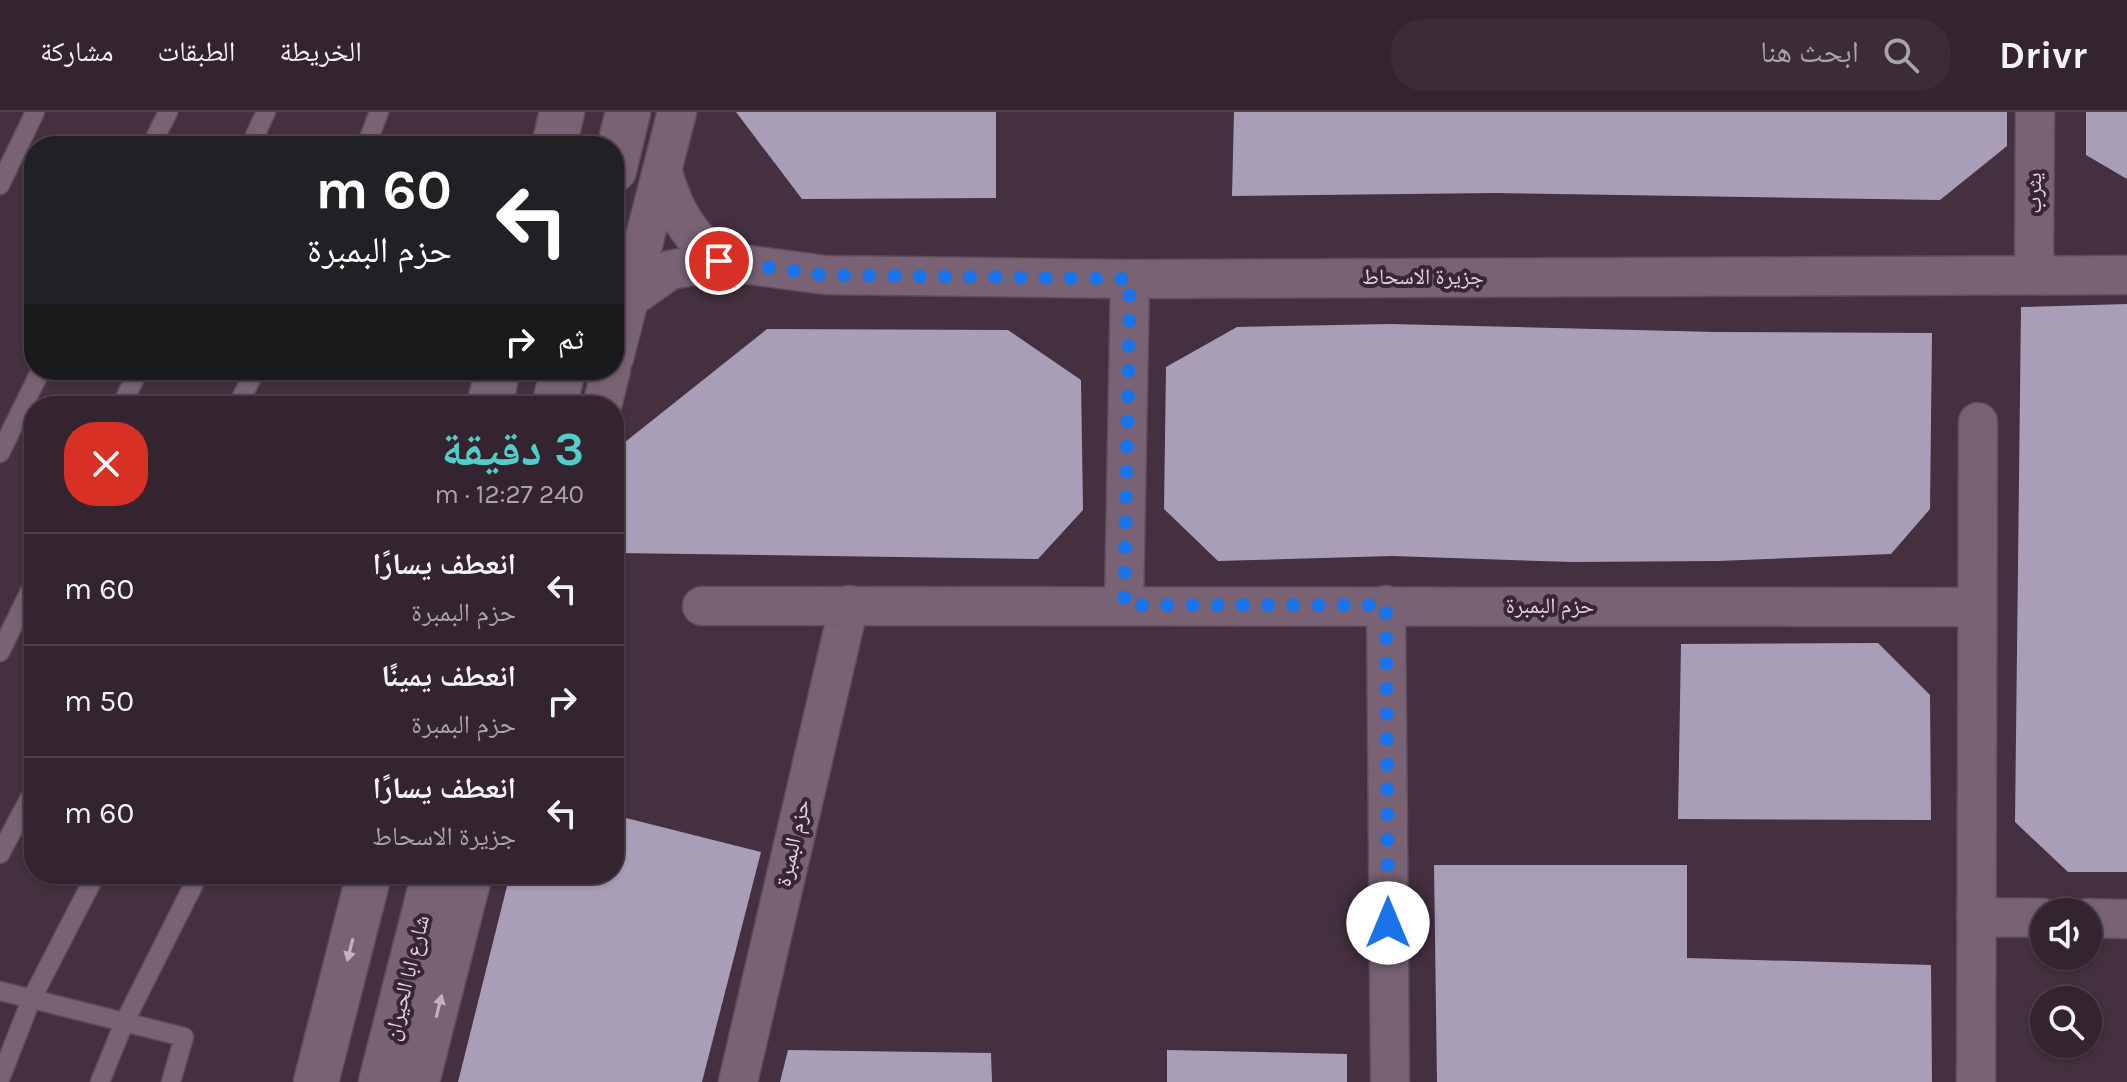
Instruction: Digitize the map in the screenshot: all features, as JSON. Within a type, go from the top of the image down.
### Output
[{"type":"street","points":[[556,136],[562,112]]},
{"type":"street","points":[[622,136],[628,112]]},
{"type":"street","points":[[624,319],[677,112]]},
{"type":"street","name":"يثرب","points":[[2034,275],[2035,112]]},
{"type":"street","points":[[663,172],[682,223],[698,244],[719,261]]},
{"type":"street","name":"جزيرة الاسحاط","points":[[629,299],[670,270],[719,261],[825,275],[1130,279],[2127,275]]},
{"type":"street","points":[[1124,605],[1130,279]]},
{"type":"street","points":[[1976,1082],[1978,422]]},
{"type":"street","name":"حزم البمبرة","points":[[738,1082],[849,605]]},
{"type":"street","points":[[1386,605],[1390,1082]]},
{"type":"street","name":"حزم البمبرة","points":[[702,606],[1976,607]]},
{"type":"street","points":[[316,1082],[366,884]]},
{"type":"street","name":"شارع ابا الحيران","points":[[381,1082],[431,884]]},
{"type":"street","name":"شارع ابا الحيران","points":[[420,1082],[470,884]]},
{"type":"street","points":[[1976,917],[2030,918]]},
{"type":"street","points":[[2102,918],[2127,919]]},
{"type":"lane","points":[[0,185],[35,112]]},
{"type":"lane","points":[[156,136],[168,112]]},
{"type":"lane","points":[[255,136],[266,112]]},
{"type":"lane","points":[[370,136],[379,112]]},
{"type":"lane","points":[[0,453],[24,404]]},
{"type":"lane","points":[[0,652],[24,603]]},
{"type":"lane","points":[[0,854],[24,809]]},
{"type":"lane","points":[[0,1079],[31,1000],[91,884]]},
{"type":"lane","points":[[100,1082],[124,1023],[194,884]]},
{"type":"lane","points":[[0,991],[184,1037],[171,1082]]},
{"type":"building","points":[[736,112],[996,112],[996,198],[802,199]]},
{"type":"building","points":[[1234,112],[2007,112],[2007,146],[1940,200],[1496,193],[1232,196]]},
{"type":"building","points":[[2086,112],[2127,112],[2127,179],[2086,155]]},
{"type":"building","points":[[2127,304],[2127,872],[2068,872],[2015,822],[2021,307]]},
{"type":"building","points":[[1390,324],[1716,332],[1932,333],[1930,509],[1891,554],[1718,561],[1573,562],[1392,556],[1218,561],[1164,509],[1166,367],[1237,327]]},
{"type":"building","points":[[767,329],[1008,330],[1081,380],[1083,510],[1038,559],[624,553],[624,443]]},
{"type":"building","points":[[1878,643],[1930,695],[1931,820],[1678,819],[1681,644]]},
{"type":"building","points":[[624,818],[761,852],[702,1082],[458,1082],[508,884],[624,884]]},
{"type":"building","points":[[1434,865],[1687,865],[1687,958],[1931,965],[1932,1082],[1437,1082]]},
{"type":"building","points":[[788,1050],[991,1053],[992,1082],[780,1082]]},
{"type":"building","points":[[1167,1050],[1347,1054],[1347,1082],[1167,1082]]},
{"type":"route","points":[[719,261],[778,272],[825,275],[1130,279],[1124,605],[1386,605],[1388,923]]}]
